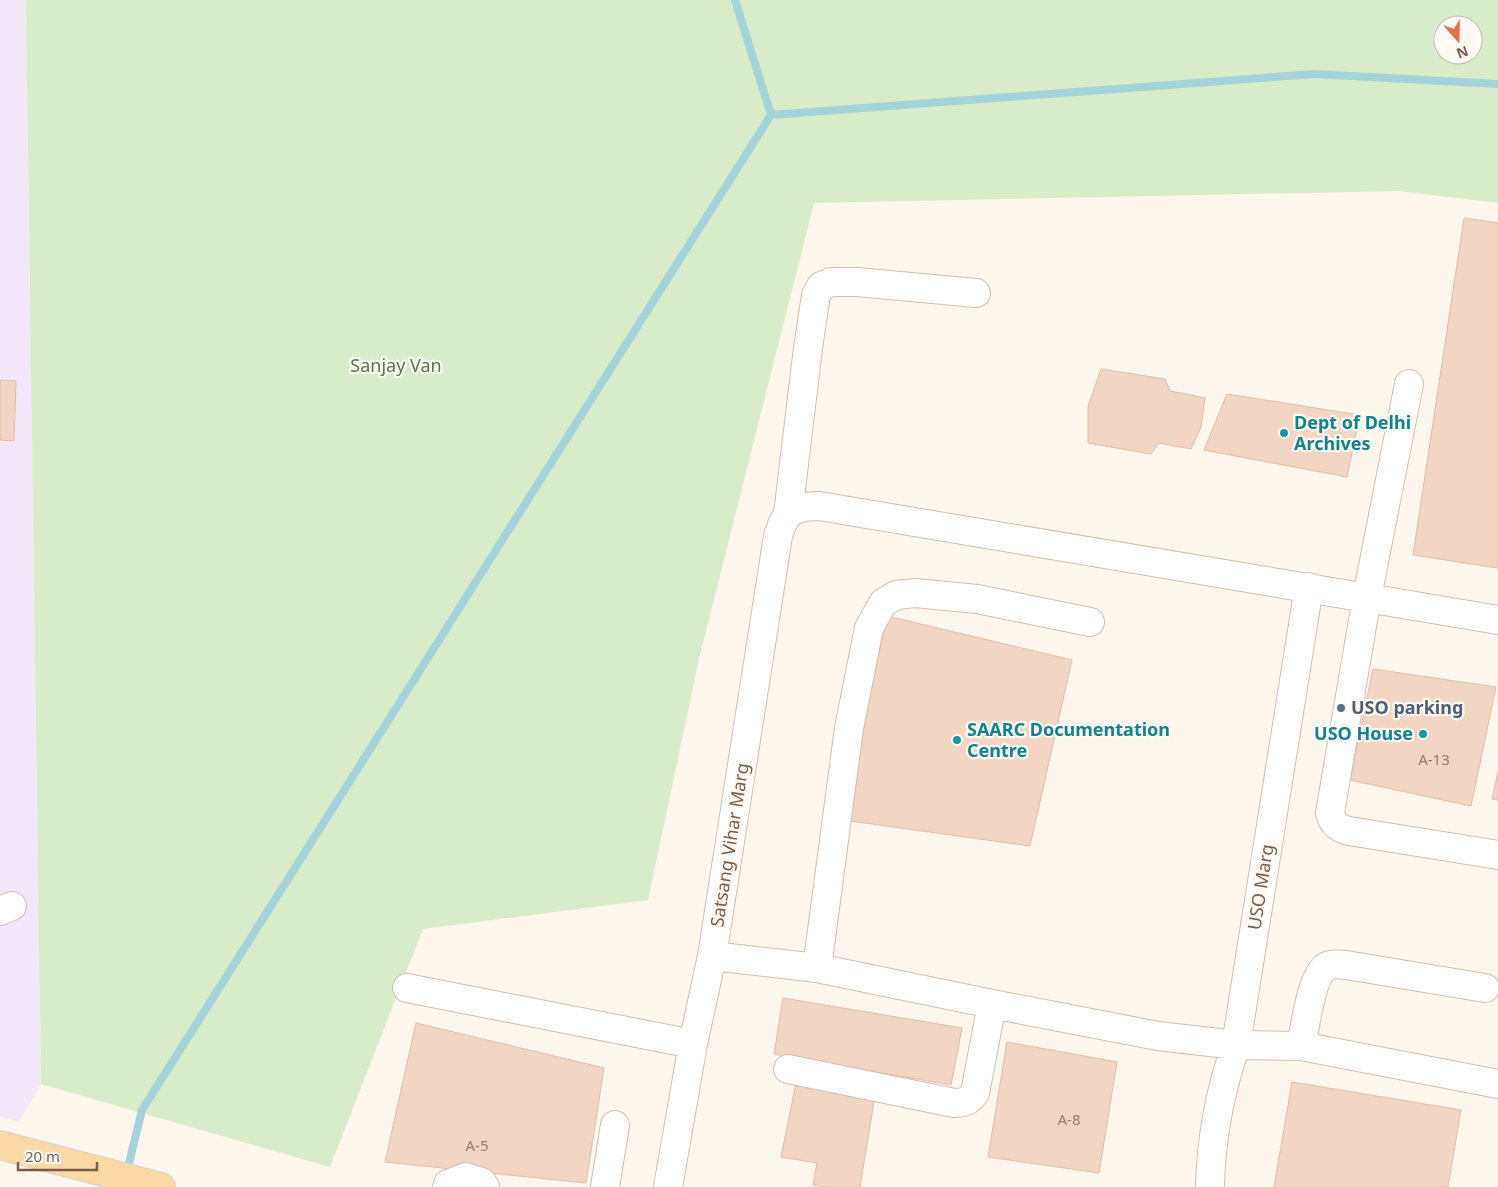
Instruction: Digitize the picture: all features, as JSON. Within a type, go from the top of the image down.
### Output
[{"type":"main road","points":[[0,1145],[161,1187]]},
{"type":"street","name":"Satsang Vihar Marg","points":[[668,1187],[693,1044],[712,956],[778,536],[782,523],[793,511],[808,348],[816,295],[821,286],[830,282],[857,282],[976,293]]},
{"type":"street","points":[[1409,384],[1367,597],[1330,813],[1332,822],[1340,828],[1349,831],[1498,854]]},
{"type":"street","points":[[793,511],[819,506],[1498,620]]},
{"type":"street","name":"USO Marg","points":[[1210,1187],[1215,1125],[1225,1076],[1236,1045],[1309,587]]},
{"type":"street","points":[[817,968],[850,728],[869,628],[883,603],[896,595],[915,593],[977,599],[1090,622]]},
{"type":"street","points":[[712,956],[817,968],[1158,1036],[1236,1045],[1301,1046],[1498,1084]]},
{"type":"street","points":[[1301,1046],[1316,981],[1325,967],[1332,964],[1485,988]]},
{"type":"street","points":[[407,988],[693,1044]]},
{"type":"street","points":[[788,1069],[954,1104],[962,1103],[970,1100],[975,1093],[992,1004]]},
{"type":"street","points":[[605,1187],[614,1126]]},
{"type":"street","points":[[447,1187],[448,1184],[466,1177],[482,1182],[485,1187]]},
{"type":"shaded area","points":[[0,0],[26,0],[41,1084],[19,1122],[0,1117]]},
{"type":"green space","name":"Sanjay Van","points":[[26,0],[1498,0],[1498,203],[1399,191],[814,203],[699,659],[648,900],[423,929],[330,1167],[41,1084]]},
{"type":"building","points":[[1464,218],[1498,223],[1498,568],[1413,555]]},
{"type":"building","points":[[1101,369],[1165,379],[1170,391],[1205,398],[1201,427],[1191,449],[1159,443],[1151,454],[1088,443],[1088,407]]},
{"type":"building","points":[[0,380],[16,381],[14,441],[0,440]]},
{"type":"building","name":"Dept of Delhi Archives","points":[[1227,394],[1360,415],[1347,477],[1204,450]]},
{"type":"building","name":"SAARC Documentation Centre","points":[[887,616],[1072,660],[1030,846],[843,820]]},
{"type":"building","name":"USO House","points":[[1373,669],[1496,687],[1471,806],[1350,780]]},
{"type":"building","points":[[1498,772],[1498,800],[1492,799]]},
{"type":"building","points":[[783,998],[962,1028],[951,1085],[774,1054]]},
{"type":"building","points":[[416,1023],[604,1068],[586,1183],[385,1162]]},
{"type":"building","points":[[1007,1042],[1117,1062],[1099,1173],[988,1157]]},
{"type":"building","points":[[797,1078],[876,1089],[860,1187],[813,1185],[817,1163],[781,1157]]},
{"type":"building","points":[[1292,1082],[1461,1110],[1448,1187],[1274,1187]]},
{"type":"waterway","points":[[735,0],[771,115]]},
{"type":"waterway","points":[[129,1163],[142,1110],[771,115],[1314,74],[1498,84]]},
{"type":"place","name":"Dept of Delhi Archives","points":[[1284,433]]},
{"type":"place","name":"USO parking","points":[[1341,708]]},
{"type":"place","name":"USO House","points":[[1423,734]]},
{"type":"place","name":"SAARC Documentation Centre","points":[[957,740]]}]
